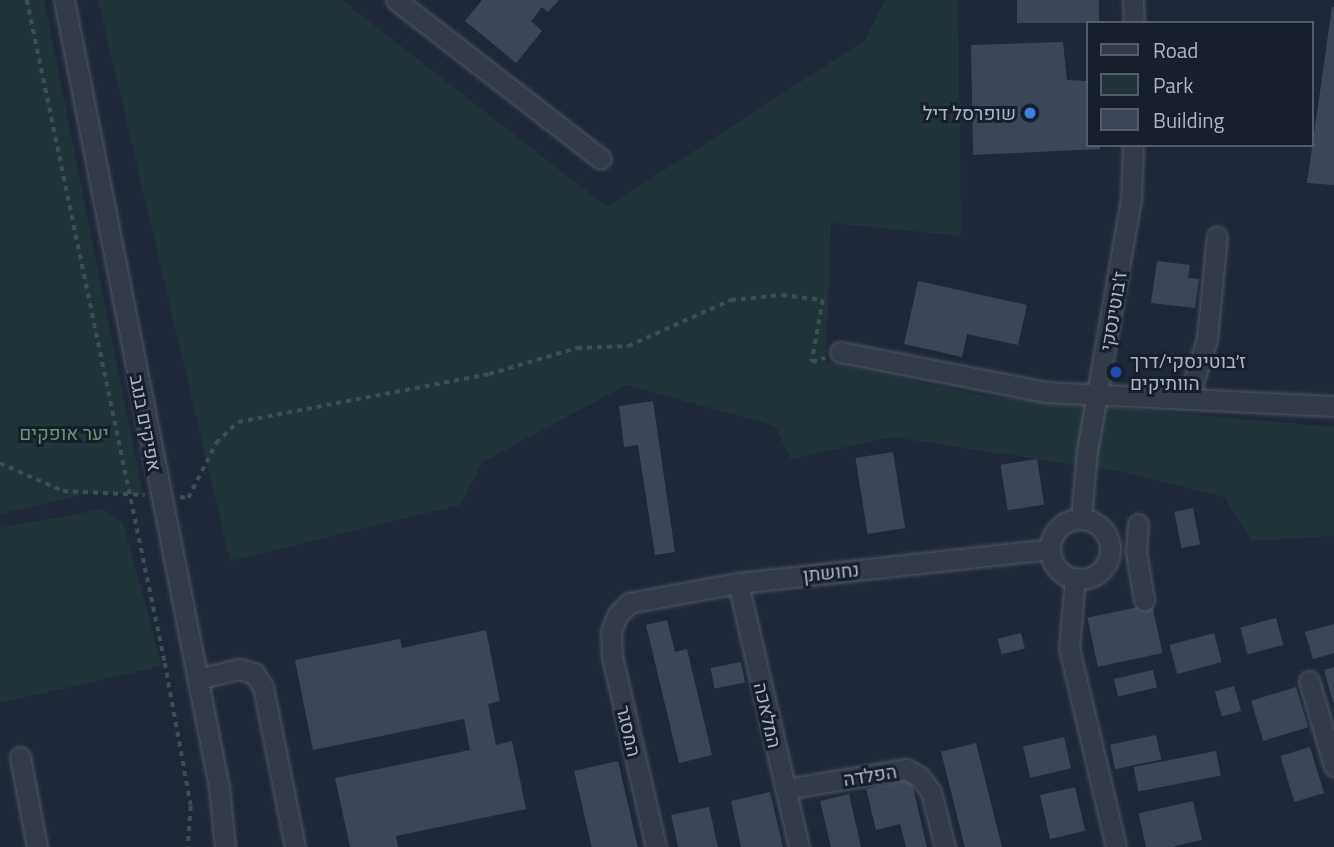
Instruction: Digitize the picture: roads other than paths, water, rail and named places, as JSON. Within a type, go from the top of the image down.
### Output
[{"type":"street","name":"אפיקים בנגב","points":[[64,0],[219,787],[225,847]]},
{"type":"street","points":[[397,0],[601,159]]},
{"type":"street","points":[[1133,0],[1134,21]]},
{"type":"street","name":"ז'בוטינסקי","points":[[1081,518],[1097,392],[1131,200],[1133,147]]},
{"type":"street","points":[[1189,396],[1207,339],[1217,236]]},
{"type":"street","points":[[840,352],[1045,392],[1189,396],[1334,406]]},
{"type":"street","points":[[1081,518],[1099,525],[1110,550],[1103,569],[1075,578],[1060,571],[1050,549],[1059,527],[1081,518]]},
{"type":"street","points":[[1138,524],[1136,552],[1143,600]]},
{"type":"street","name":"נחושתן","points":[[618,614],[646,596],[738,583],[1050,549]]},
{"type":"street","points":[[1110,550],[1136,552]]},
{"type":"street","points":[[1075,578],[1069,648],[1116,847]]},
{"type":"street","name":"המלאכה","points":[[738,583],[799,847]]},
{"type":"street","name":"המסגר","points":[[618,614],[611,631],[612,657],[656,847]]},
{"type":"street","points":[[197,679],[239,669],[254,673],[262,687],[295,847]]},
{"type":"street","points":[[1309,681],[1334,766]]},
{"type":"street","points":[[20,757],[37,847]]},
{"type":"street","name":"הפלדה","points":[[785,789],[906,769],[920,776],[931,792],[945,847]]},
{"type":"place","name":"שופרסל דיל","points":[[1030,113]]},
{"type":"place","name":"ז׳בוטינסקי/דרך הוותיקים","points":[[1116,372]]},
{"type":"park label","name":"יער אופקים","points":[[64,433]]}]
